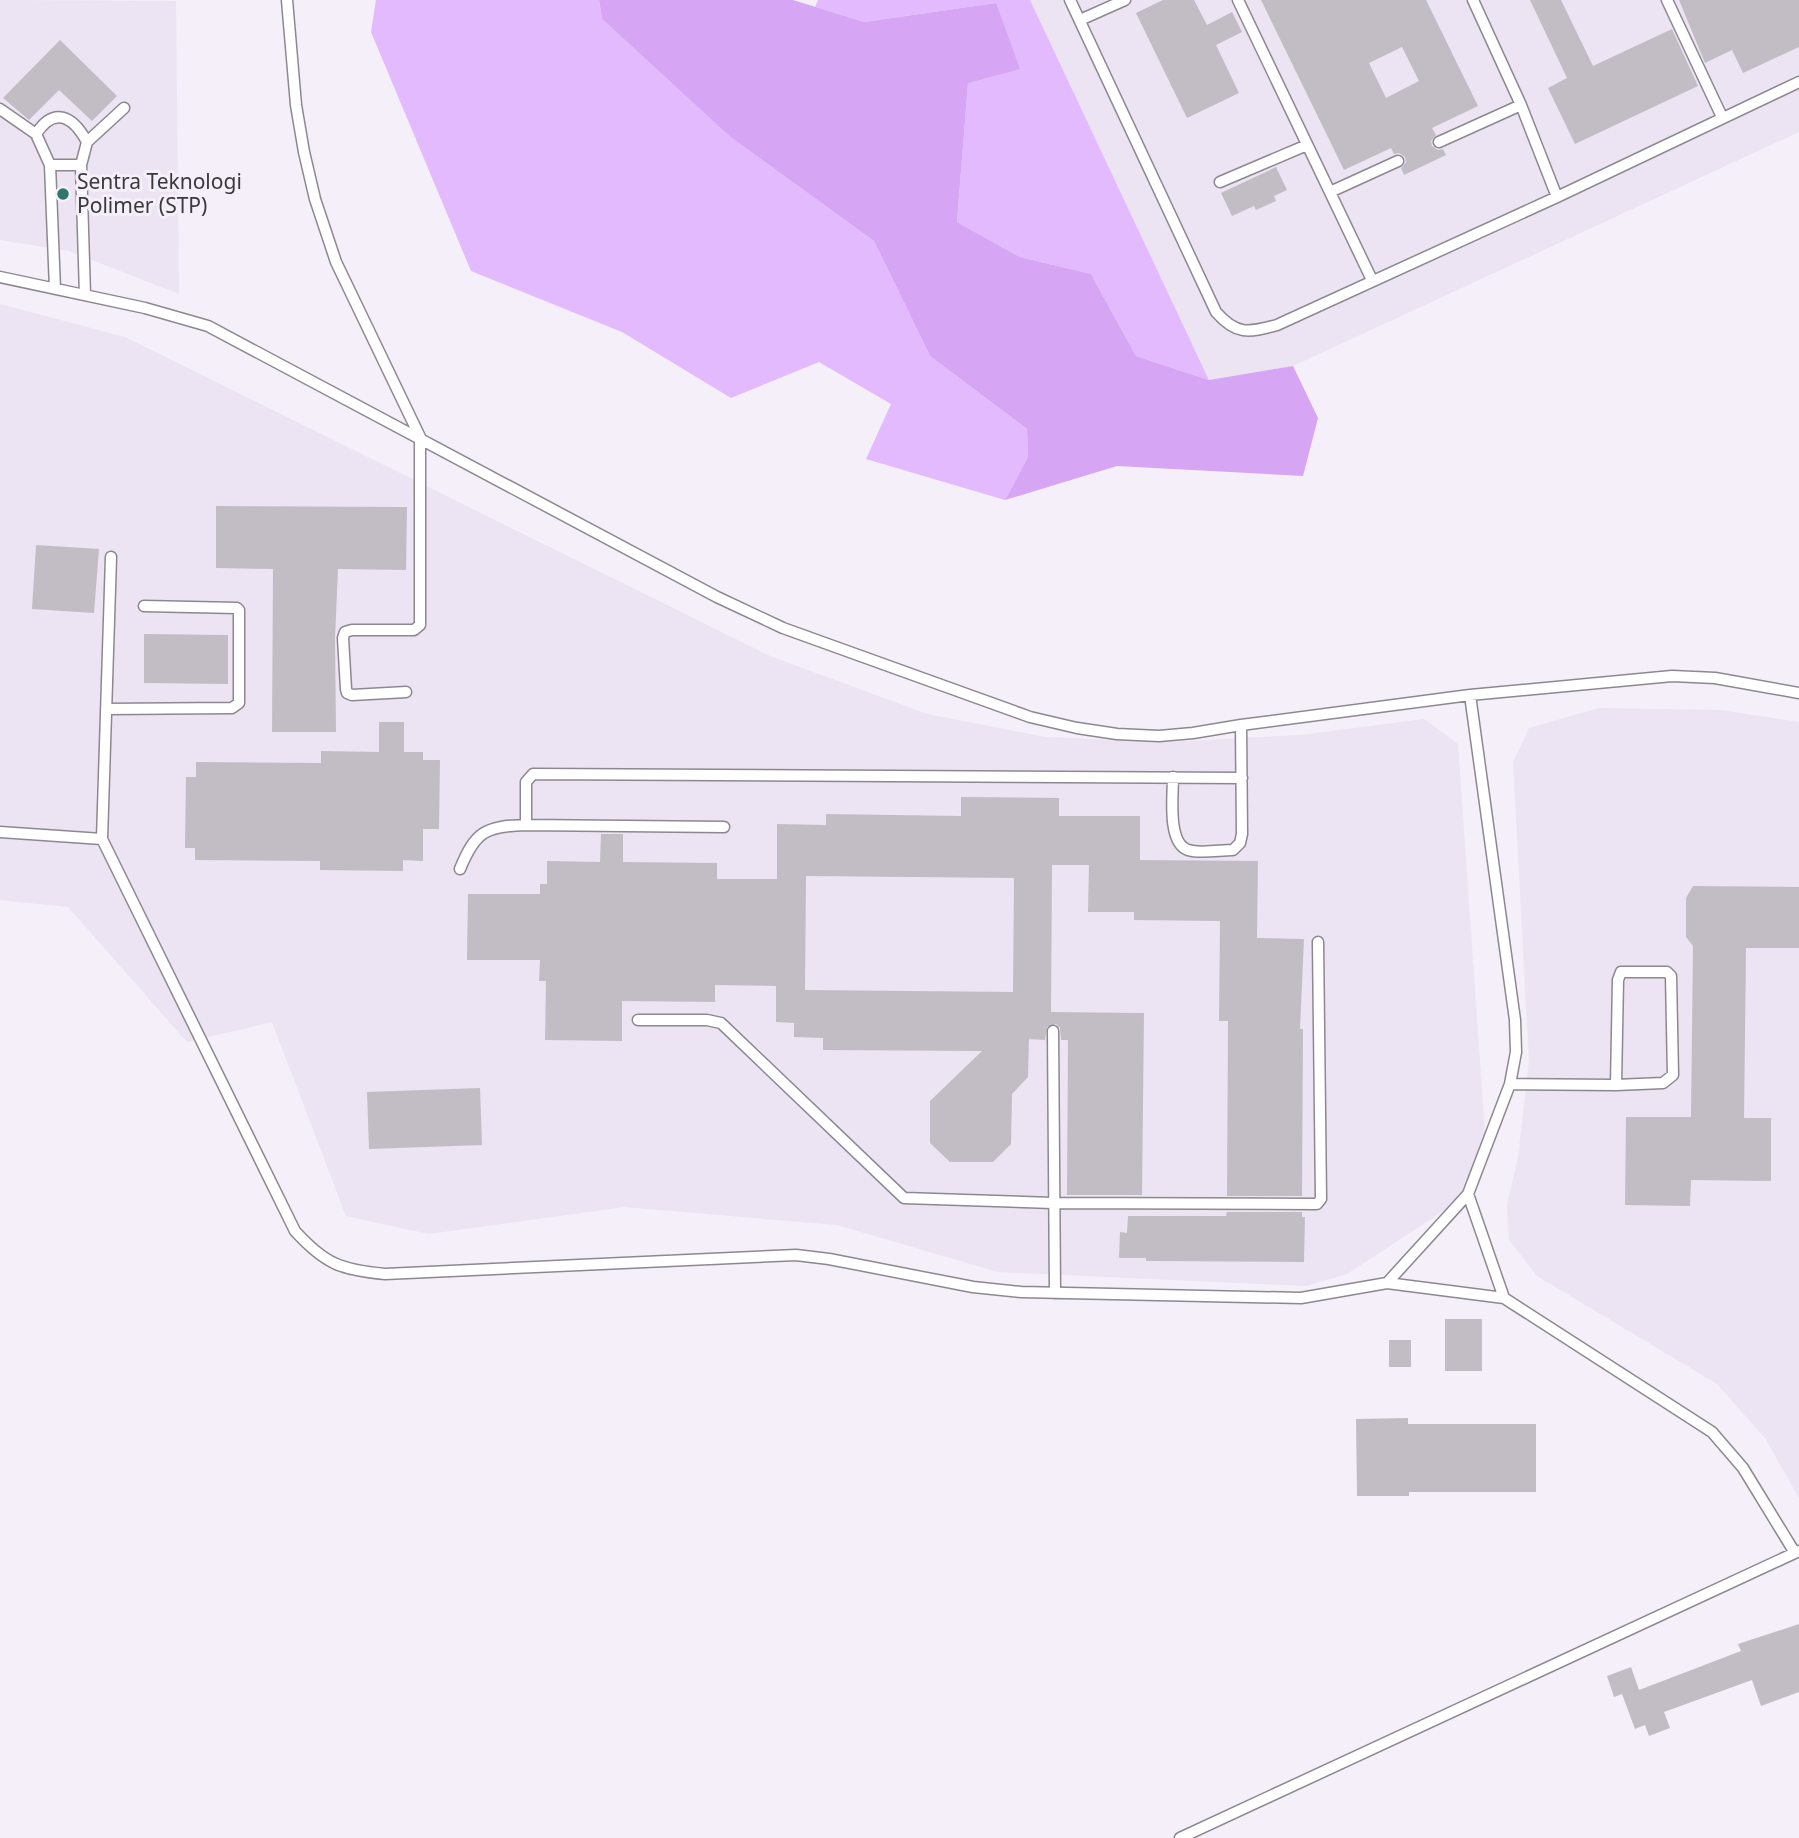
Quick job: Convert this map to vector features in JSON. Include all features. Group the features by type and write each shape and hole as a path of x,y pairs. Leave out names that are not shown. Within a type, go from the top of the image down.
{"lane":[{"path":"286,0 296,105 315,199 336,261 419,437 420,625 414,630 345,632 343,638 347,693 406,692"},
{"path":"1070,0 1216,312 1229,327 1254,331 1277,325 1557,197 1799,82"},
{"path":"1080,20 1125,0"},
{"path":"1238,0 1372,280"},
{"path":"1473,0 1521,105 1557,197"},
{"path":"1667,0 1722,117"},
{"path":"1439,142 1521,105"},
{"path":"86,295 81,165 86,142 124,108"},
{"path":"0,109 36,134 50,165 55,289"},
{"path":"36,134 47,120 59,117 71,120 80,129 86,142"},
{"path":"1220,182 1307,145"},
{"path":"1330,192 1398,161"},
{"path":"50,165 81,165"},
{"path":"0,277 145,308 208,326 716,597 782,628 1030,717 1077,728 1159,736 1470,695 1672,676 1714,677 1799,693"},
{"path":"111,557 102,839 295,1231 314,1252 333,1264 358,1271 385,1274 796,1255 998,1291 1301,1298 1387,1283 1504,1298 1712,1432 1743,1468 1797,1552 1180,1838"},
{"path":"106,709 232,708 239,704 237,607 144,606"},
{"path":"1387,1283 1468,1194 1510,1084 1516,1052 1515,1020 1470,695"},
{"path":"1173,778 1174,831 1178,844 1189,850 1233,850 1240,844 1242,834 1241,725"},
{"path":"526,825 526,782 533,774 1242,778"},
{"path":"460,869 469,846 486,831 526,825 724,827"},
{"path":"0,832 102,839"},
{"path":"638,1020 707,1020 721,1024 904,1198 1053,1203 1317,1203 1321,1199 1318,942"},
{"path":"1510,1084 1616,1085 1663,1083 1674,1075 1671,976 1667,972 1621,972 1618,980 1616,1085"},
{"path":"1053,1031 1055,1293"},
{"path":"1468,1194 1504,1298"}],"shaded area":[{"path":"0,0 176,1 179,294 69,251 0,240"},
{"path":"376,0 599,0 602,19 729,136 874,241 930,356 1027,429 1028,457 1005,500 866,459 891,404 819,362 731,398 622,332 471,271 371,32"},
{"path":"599,0 793,0 864,22 996,3 1020,69 968,83 957,222 1020,257 1091,274 1136,356 1209,380 1293,366 1318,418 1303,476 1117,466 1005,500 1028,457 1027,429 930,356 874,241 729,136 602,19"},
{"path":"818,0 1030,0 1209,380 1136,356 1091,274 1020,257 957,222 968,83 996,3 864,22 815,7"},
{"path":"1030,0 1799,0 1799,132 1293,366 1209,380"},
{"path":"0,304 125,337 770,656 927,714 1045,737 1166,742 1301,735 1424,719 1458,744 1486,1148 1460,1200 1347,1274 1307,1286 998,1272 837,1225 624,1207 429,1234 346,1216 272,1022 187,1042 68,907 0,900"},
{"path":"1599,708 1720,710 1799,722 1799,1498 1765,1438 1717,1384 1537,1276 1509,1240 1507,1205 1518,1157 1529,1060 1513,762 1529,728"}],"building":[{"path":"1163,0 1194,0 1207,25 1232,12 1242,32 1216,45 1239,93 1187,118 1136,13"},
{"path":"1261,0 1426,0 1478,106 1432,128 1436,135 1431,141 1432,146 1438,150 1443,149 1446,155 1404,175 1401,168 1406,162 1405,157 1399,153 1394,154 1391,148 1344,170","holes":["1402,47 1419,81 1386,98 1369,63"]},
{"path":"1530,0 1561,0 1593,66 1672,29 1698,86 1575,144 1548,88 1567,78"},
{"path":"1679,0 1799,0 1799,47 1743,73 1732,50 1705,63"},
{"path":"60,40 117,96 92,121 59,90 29,120 3,98"},
{"path":"1276,167 1287,190 1274,196 1276,201 1256,210 1254,206 1232,216 1221,193"},
{"path":"216,506 407,507 406,570 338,569 335,638 336,732 272,732 273,569 216,568"},
{"path":"36,545 99,549 94,613 32,609"},
{"path":"144,634 228,635 228,684 144,683"},
{"path":"379,722 404,722 404,752 423,752 423,760 440,760 439,829 423,829 423,861 403,860 403,871 320,870 320,861 195,860 195,848 185,848 186,777 196,777 196,762 321,763 321,751 379,752"},
{"path":"961,797 1059,798 1059,816 1140,816 1140,860 1258,861 1257,938 1304,939 1300,1029 1303,1029 1302,1196 1227,1196 1228,1021 1219,1021 1220,921 1134,920 1134,912 1088,912 1089,865 1052,865 1051,1012 1144,1013 1142,1195 1067,1195 1068,1040 1061,1040 1060,1028 1056,1024 1047,1027 1045,1040 1029,1039 1028,1077 1012,1094 1011,1144 993,1162 950,1162 930,1143 930,1101 982,1051 823,1050 823,1038 794,1037 794,1023 776,1022 776,986 715,985 715,1002 622,1001 622,1041 545,1040 546,981 539,981 540,960 467,960 468,894 540,894 540,884 547,884 547,861 600,862 601,834 623,834 623,862 717,863 717,879 777,879 777,824 826,825 826,814 961,816","holes":["806,876 1014,878 1013,992 805,990"]},
{"path":"1693,886 1799,887 1799,948 1746,948 1744,1118 1771,1118 1771,1181 1691,1180 1690,1206 1625,1205 1626,1117 1691,1117 1693,946 1686,937 1686,898"},
{"path":"480,1088 482,1145 369,1149 367,1092"},
{"path":"1227,1212 1302,1212 1302,1217 1305,1217 1304,1262 1146,1261 1146,1258 1119,1258 1120,1232 1127,1233 1128,1216 1226,1216"},
{"path":"1445,1319 1482,1319 1482,1371 1445,1371"},
{"path":"1389,1340 1411,1340 1411,1367 1389,1367"},
{"path":"1408,1418 1408,1424 1536,1424 1536,1492 1409,1492 1409,1496 1357,1496 1356,1419"},
{"path":"1799,1624 1799,1692 1761,1706 1752,1680 1664,1712 1670,1728 1649,1736 1645,1725 1635,1729 1622,1694 1614,1697 1607,1676 1631,1667 1639,1690 1741,1651 1738,1644"}],"place":[{"name":"Sentra Teknologi Polimer (STP)","path":"63,194"}]}
